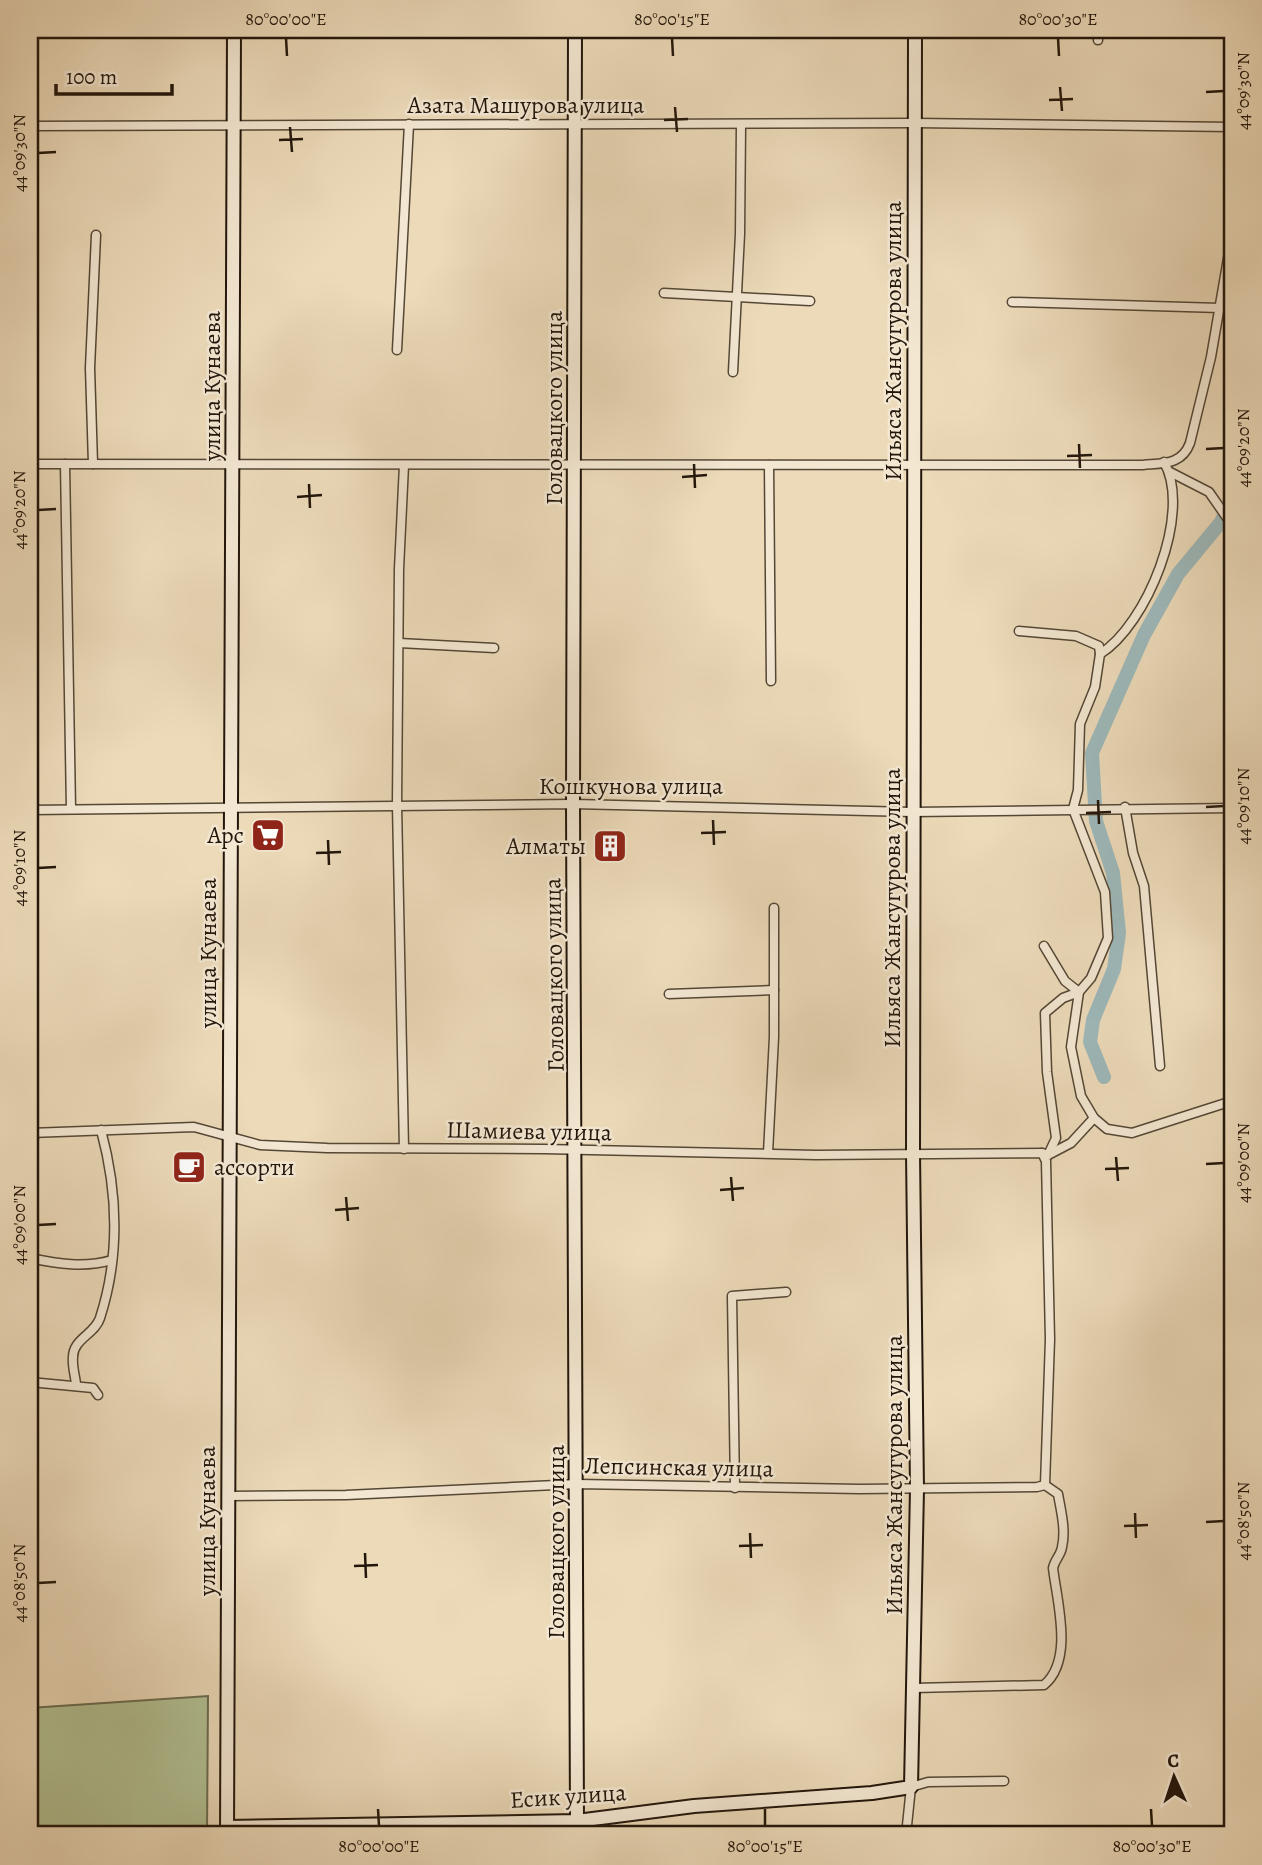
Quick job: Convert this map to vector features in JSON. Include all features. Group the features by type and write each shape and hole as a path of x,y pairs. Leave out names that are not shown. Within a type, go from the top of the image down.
{"street":[{"name":"улица Кунаева","path":"227,1831 234,30"},
{"name":"Головацкого улица","path":"575,30 573,804 577,1150 576,1835"},
{"name":"Ильяса Жансугурова улица","path":"911,1787 917,1489 912,812 915,30"},
{"path":"1098,30 1098,40"},
{"name":"Азата Машурова улица","path":"30,126 915,123 1232,127"},
{"path":"397,350 409,124"},
{"path":"733,372 741,125"},
{"path":"30,464 575,466 1164,463 1180,458 1187,450 1211,356 1232,235"},
{"path":"93,464 90,368 96,236"},
{"path":"664,293 810,301"},
{"path":"1012,302 1220,308"},
{"path":"1100,654 1114,645 1142,609 1170,538 1174,496 1170,472 1164,463"},
{"path":"65,464 71,809"},
{"path":"404,465 397,805 404,1149"},
{"path":"769,465 771,681"},
{"path":"1170,472 1209,492 1232,524"},
{"path":"1019,631 1076,636 1099,646 1095,687 1080,724 1077,790 1073,809 1105,892 1109,921 1101,958 1079,992 1071,1047 1081,1096 1094,1118 1107,1129 1132,1133 1232,1101"},
{"path":"399,643 494,648"},
{"name":"Кошкунова улица","path":"30,810 573,804 912,812 1125,807 1232,808"},
{"path":"1125,807 1133,853 1145,894 1160,1066"},
{"path":"768,1153 774,908"},
{"path":"1044,946 1065,981 1079,992"},
{"path":"669,994 774,990"},
{"path":"914,1688 1044,1685 1050,1680 1061,1652 1054,1568 1055,1559 1062,1551 1064,1534 1058,1494 1045,1485 1050,1283 1045,1154 1056,1138 1046,1072 1045,1013 1062,998 1079,992"},
{"path":"1045,1154 1071,1143 1094,1118"},
{"name":"Шамиева улица","path":"32,1133 194,1127 276,1147 1045,1154"},
{"path":"76,1384 72,1355 77,1345 99,1323 116,1249 116,1211 109,1160 101,1130"},
{"path":"30,1204 32,1133"},
{"path":"30,1258 73,1265 96,1265 112,1260"},
{"path":"735,1488 732,1296 786,1292"},
{"path":"30,1382 76,1384 93,1388 98,1395"},
{"name":"Лепсинская улица","path":"227,1496 346,1495 577,1484 917,1489 1045,1485"},
{"path":"906,1835 911,1787 929,1782 1004,1781"},
{"name":"Есик улица","path":"227,1831 577,1821 681,1807 872,1793 911,1787"}],"green space":[{"path":"208,1696 207,1835 30,1835 30,1708"}],"waterway":[{"path":"1104,1077 1090,1042 1093,1020 1114,969 1119,933 1113,873 1096,821 1092,753 1144,635 1178,574 1221,522 1232,498"}],"place":[{"name":"Арс","path":"268,835"},
{"name":"Алматы","path":"610,846"},
{"name":"ассорти","path":"189,1167"}]}
